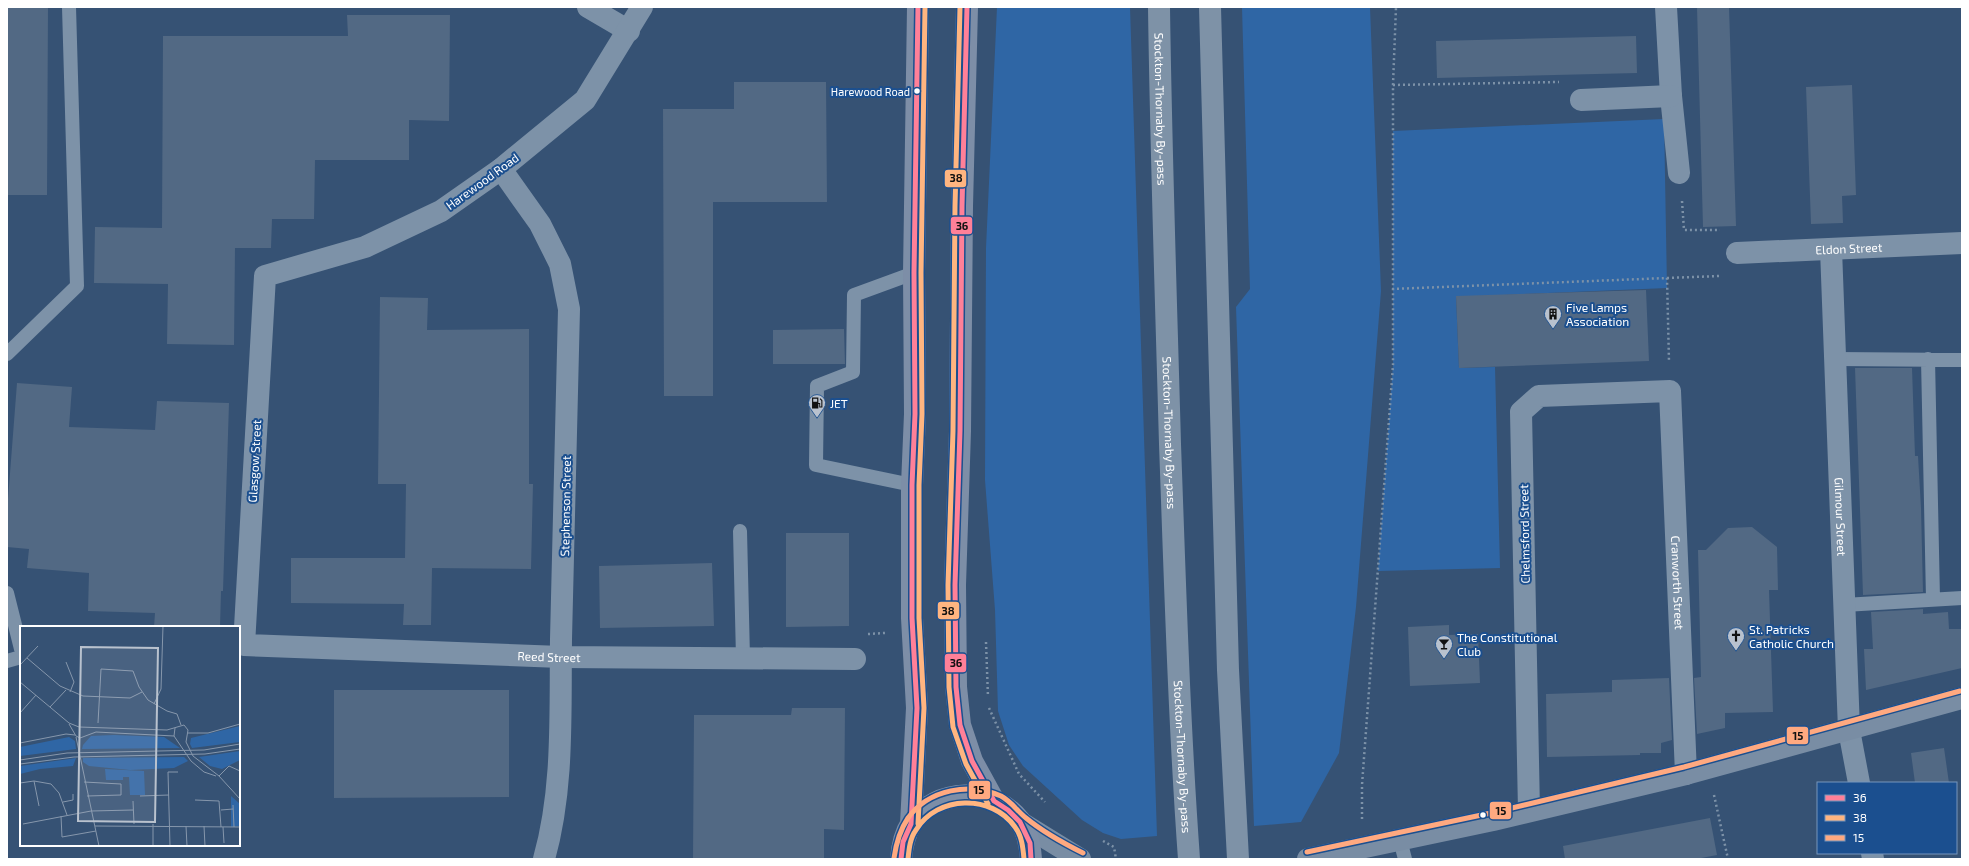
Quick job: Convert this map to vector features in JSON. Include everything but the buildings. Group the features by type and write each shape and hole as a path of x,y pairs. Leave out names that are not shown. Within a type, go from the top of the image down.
{"highway":[{"name":"Stockton-Thornaby By-pass","path":"1159,7 1162,183 1176,613 1182,765 1189,859"},
{"path":"1210,7 1228,670 1238,859"}],"main road":[{"path":"912,824 917,708 912,618 912,485 915,414 914,273 918,7"},
{"path":"967,7 962,206 960,431 955,577 956,687 960,725 972,761 994,800"},
{"path":"901,859 903,842 912,824 924,810 939,800 958,795 976,795 994,800 1008,810 1020,822 1030,843 1031,859"}],"street":[{"path":"588,7 629,31"},
{"name":"Harewood Road","path":"265,276 365,247 441,211 501,169 585,100 629,31 642,7"},
{"path":"1666,7 1671,96 1679,173"},
{"path":"1581,100 1671,96"},
{"name":"Stephenson Street","path":"501,169 540,224 560,264 569,309 561,657 561,750 550,836 544,859"},
{"name":"Eldon Street","path":"1737,253 1962,243"},
{"name":"Gilmour Street","path":"1831,249 1849,730 1859,782"},
{"name":"Glasgow Street","path":"244,645 265,276"},
{"name":"Cranworth Street","path":"1670,391 1686,774"},
{"name":"Chelmsford Street","path":"1529,811 1522,412 1540,396 1670,391"},
{"name":"Reed Street","path":"244,645 561,657 855,659"},
{"path":"1308,859 1361,848 1402,849 1529,811 1686,774 1962,698"},
{"path":"1020,822 1080,859"}],"lane":[{"path":"7,354 77,286 69,7"},
{"path":"912,485 816,465 817,386 853,372 854,295 914,273"},
{"path":"1835,359 1962,360"},
{"path":"1928,359 1933,599"},
{"path":"740,531 743,658"},
{"path":"7,593 20,645"},
{"path":"1844,605 1962,598"},
{"path":"7,661 20,657"}],"path":[{"path":"1361,848 1362,785 1393,365 1393,85 1396,7"},
{"path":"1393,85 1580,81 1581,100"},
{"path":"1392,289 1738,275 1736,230 1684,230 1679,173"},
{"path":"1667,278 1670,391"},
{"path":"855,659 854,634 885,633 885,619 912,618"},
{"path":"986,638 988,699"},
{"path":"988,707 1019,774 1051,808"},
{"path":"1708,767 1728,859"},
{"path":"1101,840 1114,847 1116,859"}],"shaded area":[{"path":"997,7 1130,7 1157,836 1121,839 1103,833 1082,820 1023,766 1009,745 998,711 995,610 985,480 986,248"},
{"path":"1242,7 1370,7 1381,291 1356,607 1339,753 1301,822 1254,826 1236,307 1250,289"},
{"path":"1664,119 1667,288 1456,297 1459,368 1495,367 1500,568 1378,571 1393,365 1393,131"}],"transit line":[{"name":"36","path":"901,859 903,842 911,824 917,708 912,618 912,485 915,414 914,273 918,7"},
{"name":"38","path":"918,824 924,708 919,618 919,485 922,414 921,273 925,7"},
{"name":"38","path":"960,7 955,206 953,431 948,585 949,687 953,727 966,764 988,804"},
{"name":"36","path":"967,7 962,206 960,431 955,585 956,687 960,725 972,761 994,801 1008,810 1020,822 1030,843 1031,859"},
{"name":"15","path":"1307,852 1491,813 1684,767 1960,691"},
{"name":"15","path":"894,858 897,842 903,827 908,818 917,808 927,800 938,795 963,789 976,789 1001,796 1039,828 1083,853"},
{"name":"38","path":"908,859 912,836 925,818 937,810 950,805 965,803 979,804 993,809 1005,816 1015,827 1021,838 1024,859"}],"place":[{"name":"Harewood Road","path":"917,91"},
{"name":"Five Lamps Association","path":"1553,329"},
{"name":"JET","path":"817,418"},
{"name":"St. Patricks Catholic Church","path":"1736,651"},
{"name":"The Constitutional Club","path":"1444,659"}]}
